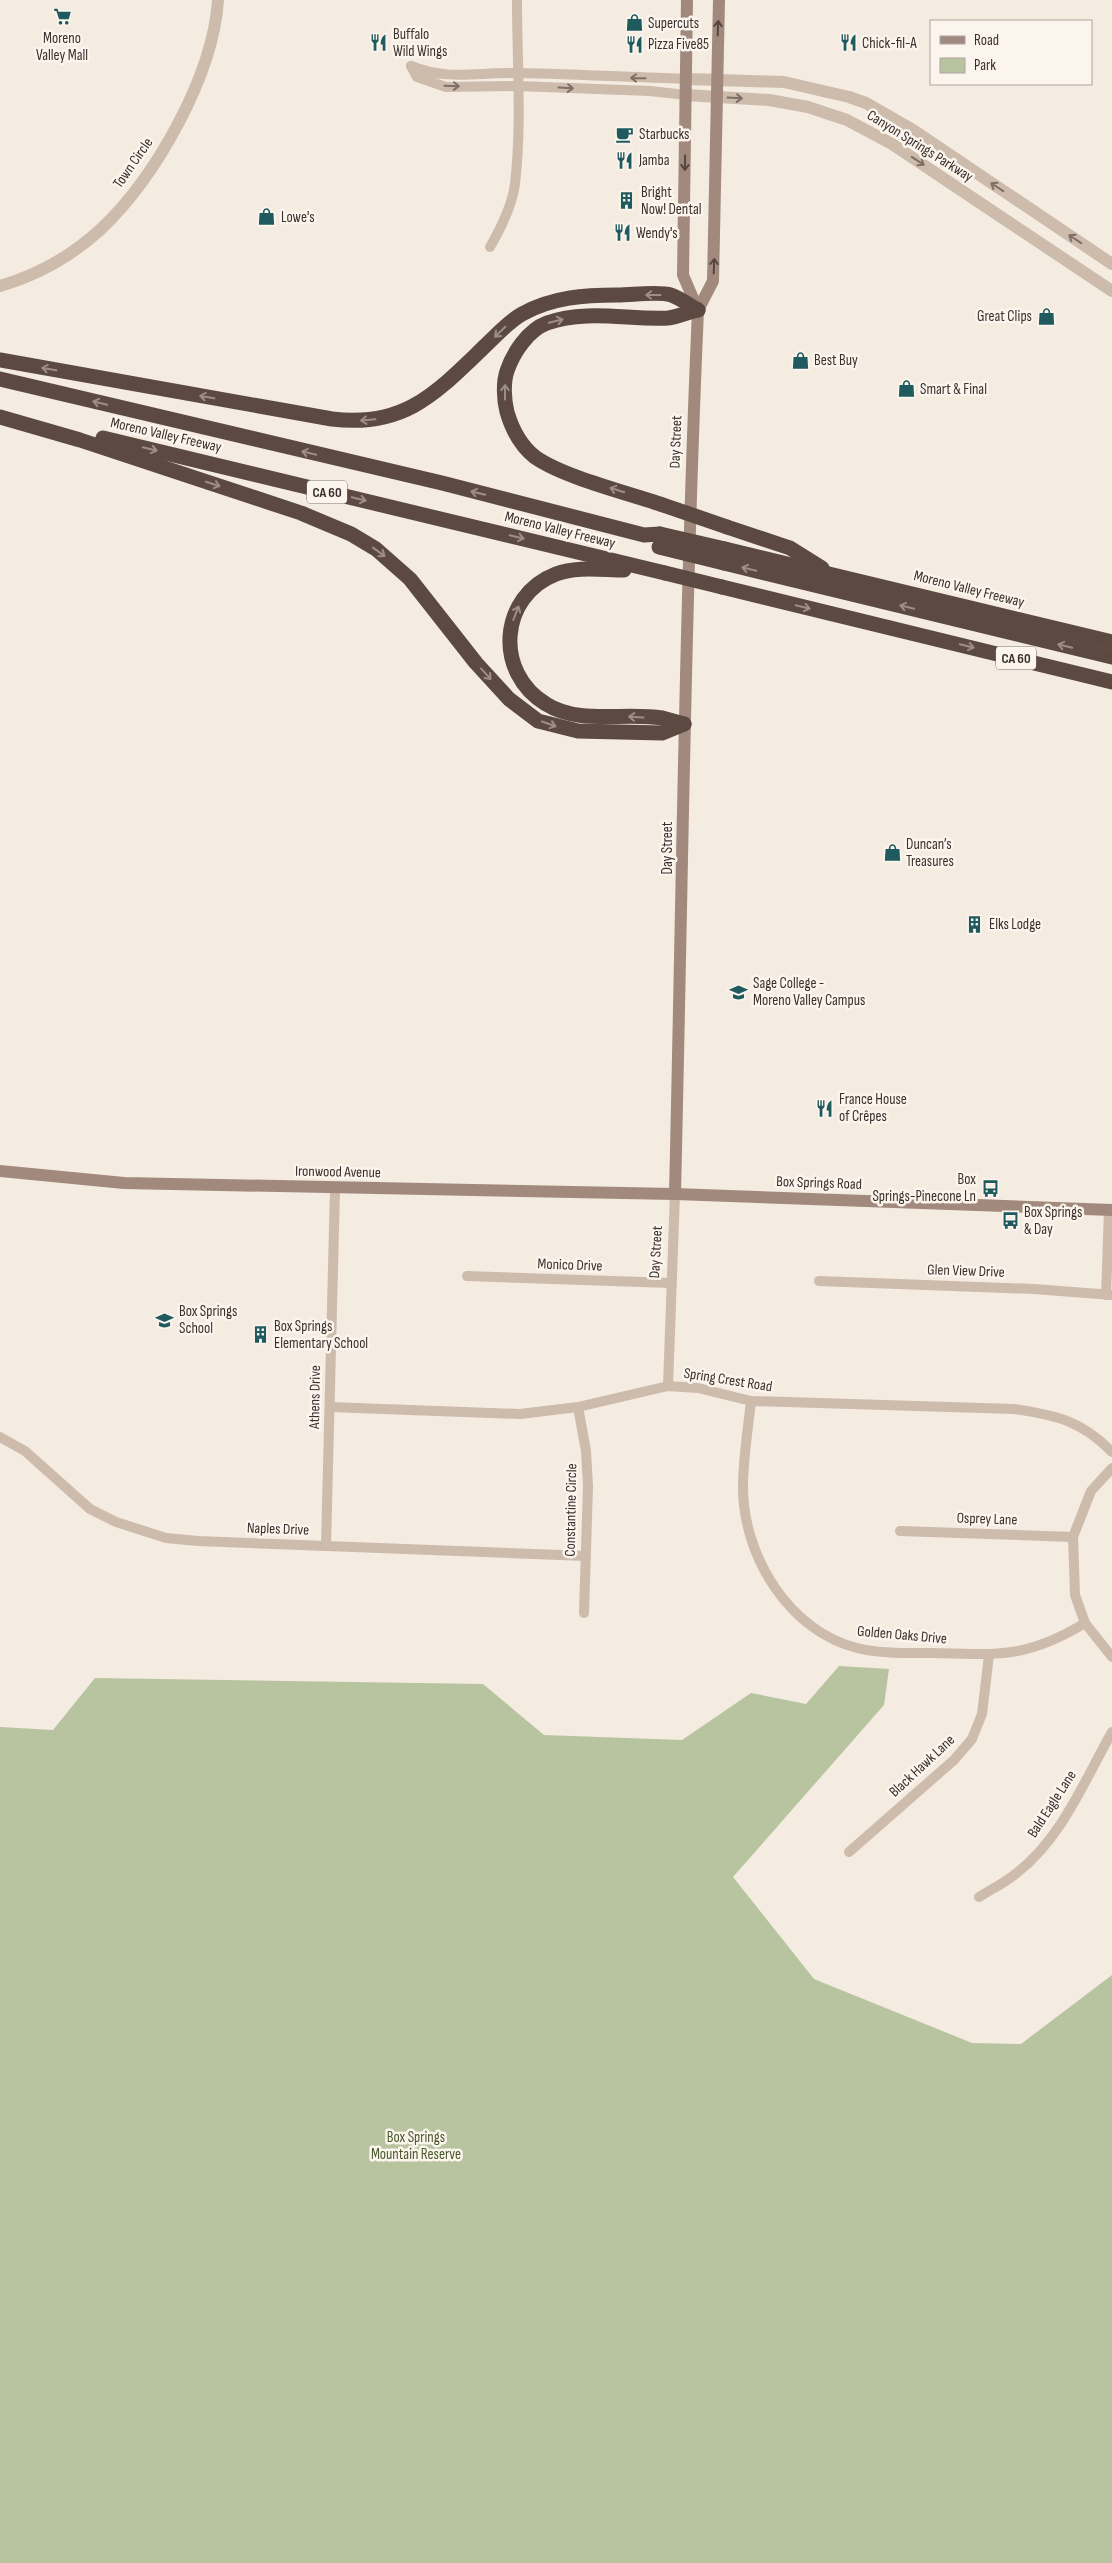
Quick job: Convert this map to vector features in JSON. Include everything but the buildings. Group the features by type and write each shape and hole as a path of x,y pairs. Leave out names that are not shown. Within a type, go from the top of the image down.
{"highway":[{"path":"0,360 332,419 371,421 400,412 426,399 441,388 510,322 540,306 575,297 593,295 670,295 698,310"},
{"path":"698,310 670,318 582,316 546,324 517,350 506,374 505,405 510,422 519,440 534,456 583,478 790,548 832,574"},
{"name":"Moreno Valley Freeway","path":"0,379 442,483 724,556 832,574 1112,642"},
{"path":"0,415 301,513 351,534 381,554 410,579 476,663 508,699 538,721 578,731 662,733 684,724"},
{"name":"Moreno Valley Freeway","path":"0,415 1112,682"},
{"path":"724,556 1112,657"},
{"path":"660,572 583,569 563,571 548,578 527,593 520,603 512,624 510,650 522,684 532,695 561,711 661,718 684,724"}],"main road":[{"name":"Day Street","path":"675,1194 682,927 684,724 698,310 683,275 687,0"},
{"name":"Day Street","path":"698,310 713,281 719,0"},
{"name":"Ironwood Avenue","path":"0,1171 124,1183 335,1189 675,1194"},
{"name":"Box Springs Road","path":"675,1194 1110,1210"}],"street":[{"name":"Town Circle","path":"0,286 36,272 68,254 101,229 132,194 167,143 191,98 211,40 218,0"},
{"path":"490,248 502,225 515,185 517,0"},
{"path":"686,95 650,91 517,86 446,87 417,77 411,66 437,75 450,76 482,73 517,73 687,79"},
{"name":"Canyon Springs Parkway","path":"687,79 784,82 840,95 866,104 913,130 1112,264"},
{"name":"Canyon Springs Parkway","path":"686,95 769,100 808,107 847,120 873,132 1112,290"},
{"name":"Athens Drive","path":"326,1546 335,1189"},
{"name":"Day Street","path":"668,1386 675,1194"},
{"path":"1109,1295 1110,1210"},
{"name":"Monico Drive","path":"467,1276 671,1283"},
{"name":"Glen View Drive","path":"819,1281 1034,1289 1109,1295"},
{"name":"Spring Crest Road","path":"330,1406 520,1414 578,1407 668,1386 698,1388 751,1401 1014,1409 1050,1414 1077,1424 1096,1435 1112,1452"},
{"name":"Golden Oaks Drive","path":"751,1401 742,1488 745,1514 752,1544 786,1603 806,1624 822,1634 859,1649 989,1655 1017,1653 1042,1646 1086,1624"},
{"name":"Constantine Circle","path":"578,1407 586,1451 588,1486 584,1613"},
{"name":"Naples Drive","path":"0,1437 25,1451 90,1509 141,1532 166,1538 198,1541 586,1556"},
{"path":"1112,1468 1091,1491 1073,1537 1075,1595 1086,1624 1112,1657"},
{"name":"Osprey Lane","path":"900,1530 1073,1537"},
{"name":"Black Hawk Lane","path":"849,1852 954,1760 972,1739 982,1714 989,1655"},
{"name":"Bald Eagle Lane","path":"979,1897 1017,1873 1034,1858 1054,1834 1072,1808 1112,1732"}],"green space":[{"name":"Box Springs Mountain Reserve","path":"839,1666 889,1669 884,1705 733,1877 814,1979 972,2043 1021,2044 1112,1975 1112,2563 0,2563 0,1727 53,1730 95,1678 483,1684 544,1735 682,1740 751,1693 806,1704"}],"place":[{"name":"Moreno Valley Mall","path":"62,17"},
{"name":"Supercuts","path":"634,23"},
{"name":"Buffalo Wild Wings","path":"379,43"},
{"name":"Chick-fil-A","path":"848,43"},
{"name":"Pizza Five85","path":"634,44"},
{"name":"Starbucks","path":"625,134"},
{"name":"Jamba","path":"625,160"},
{"name":"Bright Now! Dental","path":"627,201"},
{"name":"Lowe's","path":"267,217"},
{"name":"Wendy's","path":"622,233"},
{"name":"Great Clips","path":"1046,316"},
{"name":"Best Buy","path":"800,360"},
{"name":"Smart & Final","path":"906,389"},
{"name":"Duncan’s Treasures","path":"892,853"},
{"name":"Elks Lodge","path":"975,924"},
{"name":"Sage College - Moreno Valley Campus","path":"739,992"},
{"name":"France House of Crêpes","path":"825,1108"},
{"name":"Box Springs-Pinecone Ln","path":"990,1188"},
{"name":"Box Springs & Day","path":"1010,1221"},
{"name":"Box Springs School","path":"165,1320"},
{"name":"Box Springs Elementary School","path":"260,1335"}]}
